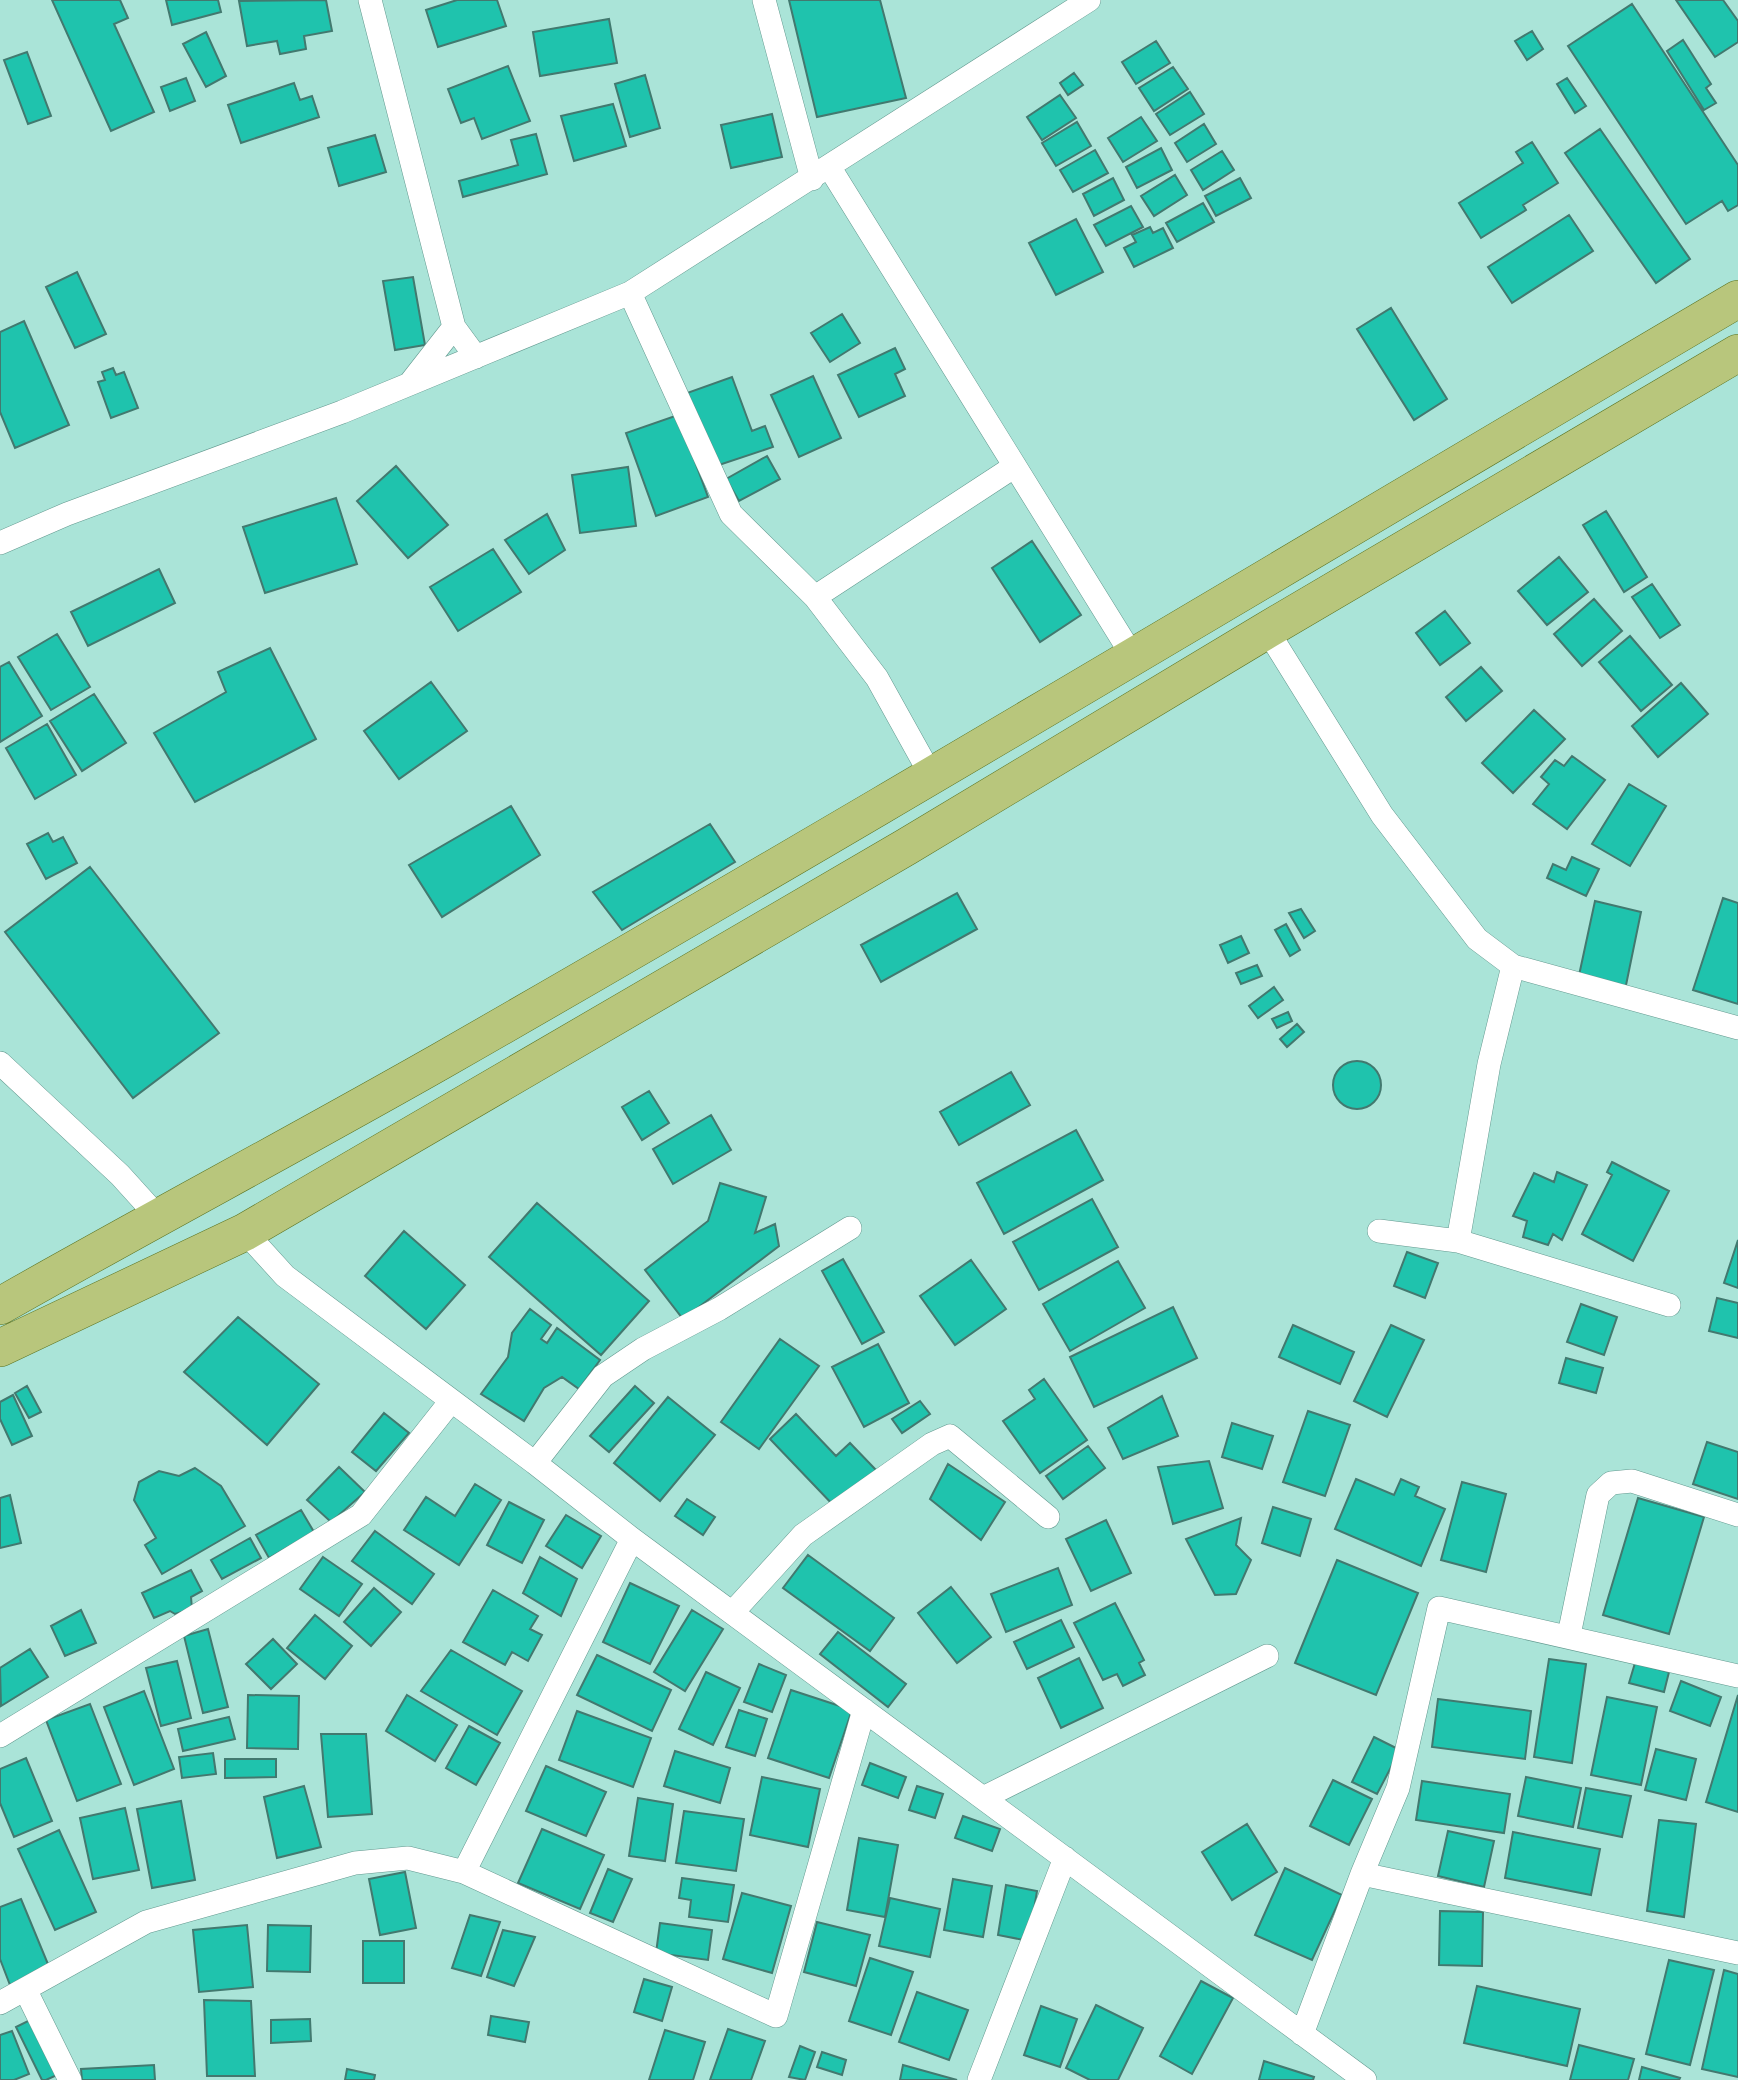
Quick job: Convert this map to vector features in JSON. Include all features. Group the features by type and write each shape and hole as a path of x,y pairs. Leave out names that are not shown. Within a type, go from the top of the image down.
{"main road":[{"path":"0,1306 436,1064 932,777 1132,655 1738,299"},
{"path":"1682,332 1706,371"},
{"path":"0,1348 245,1232 906,847 1267,629 1738,353"},
{"path":"1306,554 1328,594"},
{"path":"436,1064 464,1105"}],"street":[{"path":"370,0 454,327 476,357"},
{"path":"764,0 821,174 1015,466 1132,655"},
{"path":"0,543 67,514 409,385 630,293 821,174 958,81 1089,0"},
{"path":"630,293 732,514 814,597 877,678 932,777"},
{"path":"409,385 454,327"},
{"path":"814,597 1015,466"},
{"path":"1267,629 1382,816 1477,939 1513,966 1738,1028"},
{"path":"1458,1241 1489,1064 1513,966"},
{"path":"0,1063 120,1175 158,1217"},
{"path":"535,1462 603,1376 643,1349 719,1310 850,1228"},
{"path":"1380,1231 1458,1241 1669,1305"},
{"path":"245,1232 285,1276 535,1462 632,1539 1365,2080"},
{"path":"0,1735 361,1515 452,1401"},
{"path":"732,1614 803,1535 932,1444 950,1436 1048,1517"},
{"path":"1569,1635 1598,1495 1611,1483 1632,1482 1738,1515"},
{"path":"464,1872 632,1539"},
{"path":"1302,2034 1362,1874 1398,1788 1440,1608 1738,1675"},
{"path":"983,1798 1266,1656"},
{"path":"0,2003 146,1922 355,1863 408,1858 464,1872 776,2016 864,1710"},
{"path":"979,2080 1065,1858"},
{"path":"1362,1874 1738,1952"},
{"path":"25,1989 70,2080"}],"building":[{"path":"52,0 120,0 128,18 114,24 154,112 111,131"},
{"path":"166,0 218,0 221,12 172,25"},
{"path":"326,0 332,31 304,36 306,49 280,54 277,41 247,46 239,1"},
{"path":"457,0 497,0 506,26 438,47 426,10"},
{"path":"789,0 880,0 906,98 817,117"},
{"path":"1676,0 1723,0 1738,21 1738,42 1715,57"},
{"path":"1632,4 1738,165 1738,205 1728,211 1722,201 1686,224 1568,46"},
{"path":"609,19 617,63 540,76 533,32"},
{"path":"1532,31 1543,49 1527,60 1515,41"},
{"path":"206,32 226,76 206,87 183,44"},
{"path":"1683,40 1711,84 1706,88 1716,103 1704,110 1667,51"},
{"path":"1156,41 1170,63 1136,84 1122,62"},
{"path":"27,52 51,116 28,124 4,60"},
{"path":"508,66 530,121 482,139 474,118 461,123 448,89"},
{"path":"1173,67 1188,89 1154,111 1139,88"},
{"path":"1074,73 1083,85 1068,95 1060,83"},
{"path":"645,75 660,128 630,137 615,84"},
{"path":"186,78 195,101 170,111 161,87"},
{"path":"1567,78 1586,106 1575,113 1557,84"},
{"path":"294,83 300,100 312,96 319,117 241,143 228,105"},
{"path":"1190,92 1204,114 1170,135 1156,114"},
{"path":"1060,95 1076,118 1042,140 1027,117"},
{"path":"613,104 626,146 574,161 561,116"},
{"path":"772,114 782,157 731,168 721,125"},
{"path":"1141,117 1157,141 1123,162 1108,138"},
{"path":"1077,122 1091,146 1056,166 1042,143"},
{"path":"1204,124 1216,144 1187,162 1175,143"},
{"path":"1600,129 1690,259 1656,283 1565,153"},
{"path":"536,134 547,174 463,197 459,181 518,165 511,140"},
{"path":"375,135 386,172 339,186 328,148"},
{"path":"1532,142 1558,183 1523,205 1526,210 1481,238 1459,203 1523,163 1516,152"},
{"path":"1161,148 1172,170 1137,188 1126,167"},
{"path":"1095,150 1108,173 1073,192 1060,170"},
{"path":"1222,151 1234,170 1203,190 1191,170"},
{"path":"1175,175 1187,195 1154,216 1141,196"},
{"path":"1113,178 1124,200 1094,216 1083,194"},
{"path":"1240,178 1251,198 1216,216 1205,196"},
{"path":"1203,203 1214,222 1177,242 1166,223"},
{"path":"1131,206 1143,227 1106,246 1094,225"},
{"path":"1569,215 1593,251 1512,303 1488,267"},
{"path":"1076,219 1103,272 1056,295 1029,243"},
{"path":"1150,227 1153,233 1163,228 1173,248 1134,267 1124,248 1136,242 1132,235"},
{"path":"77,272 106,334 75,348 46,287"},
{"path":"413,277 425,345 395,350 383,281"},
{"path":"1391,308 1447,399 1414,420 1357,329"},
{"path":"842,314 860,343 830,362 811,333"},
{"path":"24,321 69,425 15,448 0,412 0,332"},
{"path":"895,348 905,369 895,374 905,396 859,417 838,375"},
{"path":"113,368 116,375 124,372 138,408 111,418 98,382 105,380 102,372"},
{"path":"813,376 841,438 799,457 771,395"},
{"path":"732,377 752,431 765,426 773,447 713,467 687,393"},
{"path":"678,415 708,497 656,516 626,433"},
{"path":"767,456 780,479 739,501 726,479"},
{"path":"396,466 448,525 408,558 357,501"},
{"path":"628,467 636,526 580,533 572,475"},
{"path":"336,498 357,564 265,593 243,527"},
{"path":"1606,511 1647,577 1624,592 1583,525"},
{"path":"547,514 565,550 529,574 505,540"},
{"path":"1032,541 1081,615 1040,642 992,568"},
{"path":"493,549 521,592 458,631 430,587"},
{"path":"1559,557 1588,592 1547,625 1518,591"},
{"path":"159,569 175,603 88,646 71,612"},
{"path":"1652,584 1680,625 1660,638 1632,597"},
{"path":"1594,599 1622,631 1582,666 1554,634"},
{"path":"1445,611 1470,643 1440,665 1416,633"},
{"path":"57,634 90,687 51,710 18,657"},
{"path":"1630,636 1672,685 1641,711 1599,662"},
{"path":"270,648 316,739 195,802 154,733 226,692 218,672"},
{"path":"9,662 42,716 0,742 0,667"},
{"path":"1481,667 1502,691 1466,721 1446,697"},
{"path":"431,682 467,731 399,779 364,731"},
{"path":"1681,683 1708,714 1658,757 1632,726"},
{"path":"94,694 126,743 82,771 50,721"},
{"path":"1534,710 1565,739 1513,793 1482,763"},
{"path":"47,724 76,775 35,799 6,748"},
{"path":"1572,756 1605,780 1567,829 1533,804 1549,784 1541,777 1555,760 1564,766"},
{"path":"1629,784 1666,806 1630,866 1592,844"},
{"path":"511,806 540,855 442,917 409,865"},
{"path":"710,824 735,862 622,930 593,892"},
{"path":"48,833 53,842 63,837 77,863 46,879 27,844"},
{"path":"1572,857 1599,869 1586,896 1547,878 1553,864 1566,870"},
{"path":"90,867 219,1033 133,1098 5,932"},
{"path":"957,893 977,929 881,982 861,945"},
{"path":"1723,898 1738,903 1738,1004 1693,990"},
{"path":"1595,901 1641,912 1625,990 1578,980"},
{"path":"1301,909 1315,931 1304,938 1289,913"},
{"path":"1286,924 1300,950 1290,956 1275,930"},
{"path":"1241,936 1249,953 1228,963 1220,945"},
{"path":"1257,965 1262,976 1241,984 1236,973"},
{"path":"1274,987 1283,1000 1258,1018 1249,1006"},
{"path":"1288,1012 1292,1021 1277,1028 1272,1019"},
{"path":"1297,1024 1304,1032 1287,1047 1280,1039"},
{"path":"1357,1061 1374,1068 1381,1085 1374,1102 1357,1109 1340,1102 1333,1085 1340,1068"},
{"path":"1011,1072 1030,1105 959,1145 940,1112"},
{"path":"649,1091 669,1123 642,1140 622,1107"},
{"path":"711,1115 731,1150 673,1184 653,1149"},
{"path":"1076,1130 1103,1180 1004,1234 977,1183"},
{"path":"1612,1162 1669,1191 1633,1261 1582,1234 1612,1175 1607,1172"},
{"path":"1557,1172 1587,1185 1562,1240 1553,1234 1548,1245 1523,1237 1527,1221 1513,1216 1534,1173 1554,1182"},
{"path":"720,1183 766,1197 755,1233 775,1224 779,1246 683,1319 645,1270 708,1221"},
{"path":"1092,1199 1118,1247 1039,1290 1013,1242"},
{"path":"537,1203 649,1301 601,1355 489,1257"},
{"path":"404,1231 465,1285 426,1329 365,1276"},
{"path":"1738,1240 1738,1288 1724,1283"},
{"path":"1407,1252 1438,1263 1425,1298 1394,1286"},
{"path":"843,1259 884,1332 862,1344 822,1271"},
{"path":"971,1260 1006,1309 955,1345 920,1296"},
{"path":"1118,1261 1145,1308 1070,1351 1043,1304"},
{"path":"1717,1298 1738,1303 1738,1338 1709,1331"},
{"path":"1581,1304 1617,1317 1604,1355 1567,1342"},
{"path":"1173,1307 1197,1358 1094,1407 1070,1357"},
{"path":"530,1309 551,1325 541,1339 547,1343 557,1328 600,1360 579,1389 562,1377 544,1388 524,1421 481,1394 508,1357 512,1333"},
{"path":"238,1317 319,1384 267,1445 184,1372"},
{"path":"1293,1325 1354,1352 1340,1384 1279,1357"},
{"path":"1391,1325 1424,1340 1387,1417 1354,1401"},
{"path":"780,1339 819,1366 759,1449 721,1422"},
{"path":"878,1344 909,1403 864,1427 832,1367"},
{"path":"1566,1358 1603,1368 1596,1393 1559,1383"},
{"path":"1044,1379 1087,1440 1040,1473 1003,1421 1035,1399 1029,1390"},
{"path":"27,1386 41,1412 29,1418 15,1393"},
{"path":"635,1386 654,1403 609,1452 590,1436"},
{"path":"13,1395 32,1436 12,1445 0,1419 0,1402"},
{"path":"1162,1396 1178,1436 1123,1459 1108,1428"},
{"path":"668,1397 715,1435 660,1501 614,1463"},
{"path":"920,1401 930,1414 902,1433 892,1419"},
{"path":"1308,1411 1350,1425 1325,1496 1283,1482"},
{"path":"384,1413 409,1433 376,1471 352,1452"},
{"path":"796,1414 836,1456 850,1443 876,1470 836,1508 770,1439"},
{"path":"1232,1423 1273,1436 1262,1469 1222,1457"},
{"path":"1707,1442 1738,1452 1738,1499 1693,1484"},
{"path":"1088,1446 1105,1468 1063,1499 1046,1476"},
{"path":"1209,1461 1223,1508 1173,1524 1158,1467"},
{"path":"948,1464 1005,1502 981,1540 930,1499"},
{"path":"339,1467 365,1492 331,1522 307,1500"},
{"path":"195,1468 221,1486 245,1526 162,1574 145,1545 156,1538 134,1500 139,1482 159,1471 179,1476"},
{"path":"1356,1479 1394,1495 1401,1479 1419,1487 1415,1496 1445,1509 1421,1566 1335,1529"},
{"path":"1462,1482 1506,1494 1486,1572 1441,1560"},
{"path":"475,1484 501,1500 459,1565 404,1530 426,1497 455,1516"},
{"path":"10,1495 21,1543 0,1548 0,1498"},
{"path":"1638,1498 1704,1517 1669,1634 1603,1615"},
{"path":"687,1499 715,1517 703,1535 675,1516"},
{"path":"509,1502 544,1520 522,1563 487,1545"},
{"path":"1273,1507 1311,1519 1300,1556 1262,1543"},
{"path":"301,1510 314,1532 269,1558 256,1535"},
{"path":"566,1515 601,1536 582,1568 546,1546"},
{"path":"1241,1518 1236,1545 1251,1560 1236,1594 1215,1595 1186,1539"},
{"path":"1106,1520 1131,1573 1091,1591 1066,1539"},
{"path":"375,1531 434,1574 412,1604 352,1561"},
{"path":"250,1538 261,1558 222,1579 211,1560"},
{"path":"808,1555 894,1618 870,1651 783,1588"},
{"path":"323,1557 362,1584 339,1616 300,1589"},
{"path":"540,1557 577,1579 561,1616 523,1593"},
{"path":"1337,1560 1418,1593 1376,1695 1295,1663"},
{"path":"1058,1568 1072,1605 1006,1632 991,1594"},
{"path":"191,1570 202,1591 191,1597 192,1609 175,1614 170,1611 154,1618 142,1593"},
{"path":"630,1583 679,1606 650,1664 603,1642"},
{"path":"951,1587 991,1637 957,1663 918,1613"},
{"path":"374,1588 401,1612 371,1646 344,1622"},
{"path":"493,1590 538,1616 530,1629 542,1635 528,1661 512,1652 505,1665 463,1642"},
{"path":"1115,1603 1144,1660 1139,1663 1145,1675 1123,1686 1117,1674 1103,1680 1074,1623"},
{"path":"81,1610 96,1643 65,1656 51,1626"},
{"path":"692,1610 723,1629 685,1691 654,1672"},
{"path":"315,1615 352,1646 325,1679 287,1648"},
{"path":"1061,1620 1074,1647 1027,1669 1014,1642"},
{"path":"208,1629 228,1707 203,1713 184,1636"},
{"path":"838,1632 906,1684 888,1707 820,1654"},
{"path":"273,1639 297,1664 271,1689 246,1664"},
{"path":"30,1649 48,1677 1,1706 0,1668"},
{"path":"451,1650 522,1691 497,1735 421,1691"},
{"path":"597,1655 671,1690 652,1731 577,1695"},
{"path":"1079,1658 1103,1708 1061,1728 1038,1678"},
{"path":"1549,1659 1586,1664 1572,1763 1534,1757"},
{"path":"177,1661 191,1718 161,1726 146,1668"},
{"path":"1635,1663 1669,1672 1664,1692 1629,1683"},
{"path":"759,1664 786,1675 772,1712 744,1702"},
{"path":"706,1672 740,1688 713,1745 679,1729"},
{"path":"1681,1681 1721,1697 1710,1726 1670,1711"},
{"path":"791,1690 852,1710 829,1778 768,1758"},
{"path":"144,1691 174,1769 134,1785 104,1707"},
{"path":"248,1695 299,1696 298,1749 247,1748"},
{"path":"407,1695 457,1725 435,1761 386,1731"},
{"path":"1738,1695 1738,1812 1706,1802"},
{"path":"1607,1697 1657,1707 1641,1785 1591,1775"},
{"path":"1438,1699 1531,1711 1525,1759 1432,1747"},
{"path":"90,1704 121,1784 77,1801 46,1720"},
{"path":"739,1710 767,1719 755,1756 726,1747"},
{"path":"577,1711 651,1738 633,1787 559,1760"},
{"path":"229,1717 235,1739 183,1751 178,1729"},
{"path":"469,1726 500,1743 476,1785 446,1768"},
{"path":"321,1734 366,1734 372,1814 328,1817"},
{"path":"1374,1737 1400,1750 1377,1794 1352,1782"},
{"path":"1656,1749 1696,1759 1686,1800 1645,1790"},
{"path":"675,1751 730,1768 720,1803 664,1786"},
{"path":"213,1753 216,1774 182,1778 179,1757"},
{"path":"26,1758 52,1821 14,1837 0,1803 0,1769"},
{"path":"225,1759 276,1759 276,1777 225,1778"},
{"path":"870,1763 906,1777 898,1798 862,1785"},
{"path":"546,1766 606,1792 586,1836 526,1811"},
{"path":"762,1777 820,1789 808,1847 750,1835"},
{"path":"1526,1777 1581,1788 1573,1827 1518,1816"},
{"path":"1333,1780 1372,1799 1349,1845 1310,1826"},
{"path":"1422,1781 1510,1794 1504,1833 1416,1820"},
{"path":"304,1786 321,1847 277,1858 264,1797"},
{"path":"917,1786 943,1794 935,1818 909,1810"},
{"path":"1586,1788 1631,1796 1622,1837 1578,1828"},
{"path":"638,1798 673,1804 665,1861 629,1856"},
{"path":"181,1801 195,1880 152,1888 137,1809"},
{"path":"125,1808 139,1870 93,1879 80,1818"},
{"path":"684,1811 744,1819 736,1871 676,1863"},
{"path":"963,1816 1000,1829 992,1851 955,1838"},
{"path":"1659,1820 1696,1824 1684,1917 1647,1911"},
{"path":"1247,1824 1277,1872 1232,1900 1202,1852"},
{"path":"542,1829 604,1855 580,1909 518,1883"},
{"path":"59,1830 96,1912 55,1930 18,1849"},
{"path":"1448,1831 1494,1841 1484,1887 1438,1876"},
{"path":"1513,1832 1600,1849 1591,1895 1505,1878"},
{"path":"859,1838 898,1845 885,1917 847,1910"},
{"path":"1285,1868 1342,1895 1312,1960 1255,1935"},
{"path":"608,1869 632,1879 613,1922 590,1913"},
{"path":"405,1872 416,1928 380,1935 369,1879"},
{"path":"682,1878 734,1885 728,1922 689,1917 691,1900 679,1898"},
{"path":"953,1879 992,1886 983,1937 944,1930"},
{"path":"1006,1885 1037,1891 1029,1941 998,1935"},
{"path":"742,1893 791,1906 772,1973 723,1959"},
{"path":"890,1898 940,1909 930,1957 879,1946"},
{"path":"21,1899 50,1969 10,1985 0,1959 0,1907"},
{"path":"1440,1911 1483,1912 1482,1966 1439,1965"},
{"path":"470,1915 500,1922 481,1976 452,1968"},
{"path":"817,1922 870,1935 856,1986 804,1972"},
{"path":"660,1923 712,1930 708,1960 656,1953"},
{"path":"247,1925 253,1987 199,1992 193,1930"},
{"path":"268,1925 311,1926 310,1972 267,1971"},
{"path":"503,1930 535,1937 514,1986 487,1977"},
{"path":"363,1941 404,1941 404,1983 363,1983"},
{"path":"870,1958 913,1972 891,2035 849,2021"},
{"path":"1669,1960 1714,1970 1690,2065 1646,2054"},
{"path":"1724,1970 1738,1974 1738,2077 1702,2069"},
{"path":"644,1979 672,1987 662,2021 634,2012"},
{"path":"1201,1981 1233,1998 1192,2074 1160,2056"},
{"path":"1477,1986 1580,2009 1567,2066 1464,2043"},
{"path":"917,1992 968,2010 949,2060 899,2042"},
{"path":"204,2000 251,2001 255,2076 207,2076"},
{"path":"1096,2005 1143,2028 1118,2080 1090,2080 1066,2068"},
{"path":"1041,2006 1077,2019 1060,2067 1024,2055"},
{"path":"491,2016 529,2022 525,2042 488,2035"},
{"path":"310,2019 311,2041 271,2043 271,2020"},
{"path":"30,2020 57,2075 46,2080 42,2080 16,2027"},
{"path":"728,2029 765,2041 751,2080 710,2080"},
{"path":"665,2030 705,2042 693,2080 649,2080"},
{"path":"12,2031 29,2074 14,2080 0,2080 0,2035"},
{"path":"1579,2045 1634,2059 1628,2080 1570,2080"},
{"path":"800,2046 815,2052 805,2080 789,2077"},
{"path":"822,2052 846,2060 842,2075 817,2067"},
{"path":"1264,2061 1314,2077 1313,2080 1259,2080"},
{"path":"154,2065 155,2080 82,2080 81,2069"},
{"path":"903,2065 957,2080 900,2080"},
{"path":"1642,2067 1680,2078 1639,2080"},
{"path":"347,2069 375,2075 374,2080 345,2080"}]}
